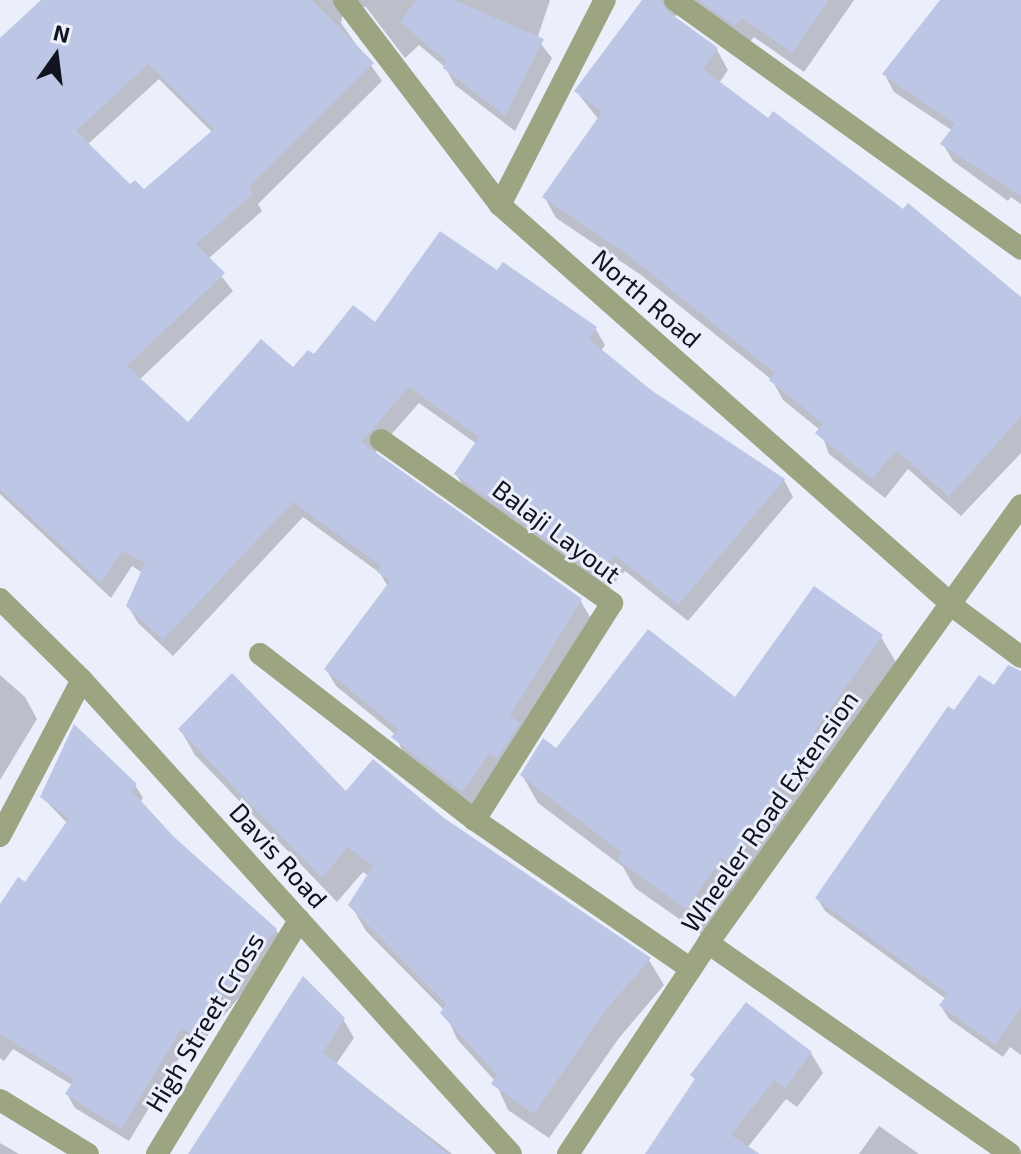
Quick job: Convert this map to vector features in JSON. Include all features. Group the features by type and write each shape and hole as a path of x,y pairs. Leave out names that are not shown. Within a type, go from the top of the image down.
{"street":[{"name":"North Road","path":"344,0 500,205 951,603 1021,657"},
{"path":"500,205 605,0"},
{"path":"675,0 1021,249"},
{"name":"Balaji Layout","path":"381,440 612,603 475,820"},
{"name":"Wheeler Road Extension","path":"568,1154 708,943 1021,505"},
{"name":"Davis Road","path":"0,599 82,680 511,1154"},
{"path":"260,654 475,820 691,969"},
{"path":"0,836 82,680"},
{"name":"High Street Cross","path":"157,1154 299,920"},
{"path":"708,943 1010,1154"},
{"path":"0,1100 88,1154"}],"building":[{"path":"41,0 312,0 374,63 249,187 254,193 196,244 225,273 127,366 188,422 261,339 293,367 308,350 314,354 353,305 375,322 440,231 497,270 503,262 597,327 589,339 651,390 785,479 678,605 615,555 597,575 454,474 479,437 409,387 361,442 582,599 510,716 520,723 497,758 490,753 462,792 391,737 398,729 324,669 390,581 377,572 381,566 293,502 163,640 126,606 145,563 122,551 101,583 0,489 0,38","holes":["148,64 214,129 144,189 135,180 130,184 76,131"]},
{"path":"416,0 454,0 544,39 505,116 443,68 446,61 400,22"},
{"path":"642,0 661,0 667,11 718,48 703,69 768,118 773,111 903,209 908,203 1021,297 1021,416 949,497 896,450 872,479 815,433 823,424 769,380 775,373 628,255 542,197 602,112 574,91"},
{"path":"699,0 829,0 792,53 742,18 735,26"},
{"path":"940,0 1021,0 1021,196 940,144 955,124 882,74"},
{"path":"814,586 883,635 815,730 821,733 792,778 787,775 730,864 722,858 686,909 617,860 622,853 520,775 543,738 556,748 648,629 735,697"},
{"path":"1008,665 1021,671 1021,1008 995,1045 939,1005 948,994 815,898 948,706 954,710 979,675 994,685"},
{"path":"232,673 346,791 373,759 444,818 651,958 605,1011 534,1114 491,1084 497,1075 440,1013 446,1004 348,905 373,866 348,847 322,878 178,729"},
{"path":"74,724 137,784 131,790 173,836 277,929 190,1034 182,1028 121,1129 65,1094 74,1079 0,1034 0,904 18,877 25,882 69,818 40,797"},
{"path":"303,976 345,1018 323,1052 448,1154 188,1154"},
{"path":"746,1002 812,1052 785,1088 774,1080 731,1135 760,1154 645,1154 695,1079 690,1075"}]}
